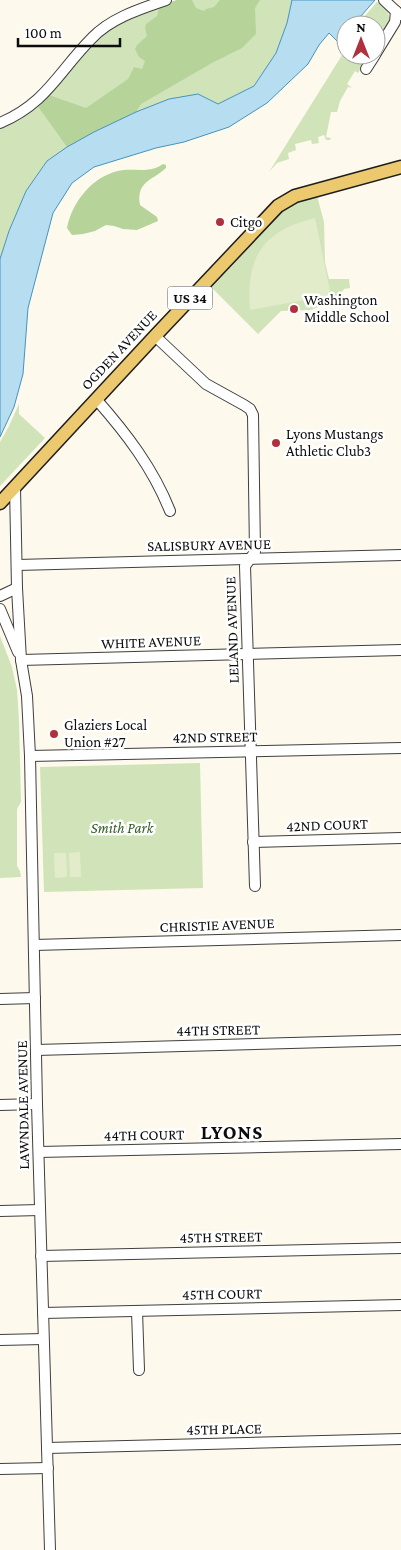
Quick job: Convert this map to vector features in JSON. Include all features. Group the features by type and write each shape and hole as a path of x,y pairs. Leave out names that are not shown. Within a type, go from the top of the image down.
{"main road":[{"name":"OGDEN AVENUE","path":"0,503 155,336 285,201 295,196 401,166"}],"street":[{"path":"0,123 22,113 44,95 92,38 105,27 132,11 166,0"},
{"path":"386,2 399,12 386,35"},
{"path":"366,69 368,65"},
{"name":"LELAND AVENUE","path":"155,336 206,384 244,405 252,412 254,419 255,552 245,566 255,886"},
{"path":"96,399 125,432 146,462 161,488 170,511"},
{"name":"LAWNDALE AVENUE","path":"16,487 17,588 21,660 27,696 30,756 37,1104 50,1550"},
{"name":"SALISBURY AVENUE","path":"17,565 401,555"},
{"path":"0,596 17,588"},
{"name":"LAWNDALE AVENUE","path":"0,609 21,660"},
{"name":"WHITE AVENUE","path":"21,660 401,650"},
{"name":"42ND STREET","path":"30,756 401,748"},
{"name":"42ND COURT","path":"253,842 401,838"},
{"name":"CHRISTIE AVENUE","path":"34,945 401,935"},
{"path":"0,999 35,998"},
{"name":"44TH STREET","path":"36,1050 401,1040"},
{"path":"0,1105 37,1104"},
{"name":"44TH COURT","path":"39,1152 401,1144"},
{"path":"0,1211 40,1210"},
{"name":"45TH STREET","path":"41,1256 401,1248"},
{"name":"45TH COURT","path":"43,1313 401,1305"},
{"path":"137,1311 139,1370"},
{"path":"0,1340 43,1339"},
{"name":"45TH PLACE","path":"47,1448 401,1439"},
{"path":"0,1469 48,1468"}],"green space":[{"path":"177,0 292,0 287,23 276,53 254,87 218,104 198,94 136,112 94,132 47,161 26,191 9,231 0,259 0,127 43,101 89,47 112,27"},
{"path":"177,0 192,0 196,8 204,11 214,7 220,0 260,0 255,8 256,34 242,48 141,104 136,112 67,147 37,105 49,95 86,108 128,79 134,67 142,69 145,61 139,57 135,49 147,36 146,24 157,16 160,5"},
{"path":"377,2 387,10 390,19 386,26 386,15 366,15"},
{"path":"336,65 363,65 358,73 355,71 347,84 352,88 348,87 340,101 337,112 331,112 326,137 331,138 330,140 326,140 324,135 318,137 319,143 312,144 311,140 295,144 296,150 288,153 289,159 277,163 269,172"},
{"path":"163,164 166,165 166,168 146,182 140,191 139,197 140,205 157,217 158,221 137,230 106,225 95,231 72,235 67,228 70,218 86,190 113,172 149,170"},
{"path":"316,192 324,222 325,262 329,279 349,279 350,288 344,289 336,300 311,310 281,311 258,334 207,283 280,207"},
{"path":"315,218 330,291 326,296 250,310 249,291 251,275 261,249 282,230"},
{"path":"19,404 19,414 45,438 0,486 0,442"},
{"path":"0,636 12,667 17,690 21,802 17,809 17,866 21,877 0,878"},
{"name":"Smith Park","path":"200,763 203,888 44,892 40,767"},
{"path":"80,852 81,877 70,877 69,853"},
{"path":"54,853 66,853 67,877 55,878"}],"water":[{"path":"292,0 375,0 362,15 336,15 336,40 329,33 319,45 308,64 267,103 229,127 184,142 156,148 94,167 72,183 53,213 28,308 23,374 14,407 0,437 0,259 9,231 26,191 47,161 94,132 136,112 169,99 198,94 218,104 254,86 276,53 287,23"}],"place":[{"name":"Citgo","path":"220,222"},
{"name":"Washington Middle School","path":"294,309"},
{"name":"Lyons Mustangs Athletic Club3","path":"276,443"},
{"name":"Glaziers Local Union #27","path":"54,734"}],"district":[{"name":"LYONS","path":"232,1132"}]}
